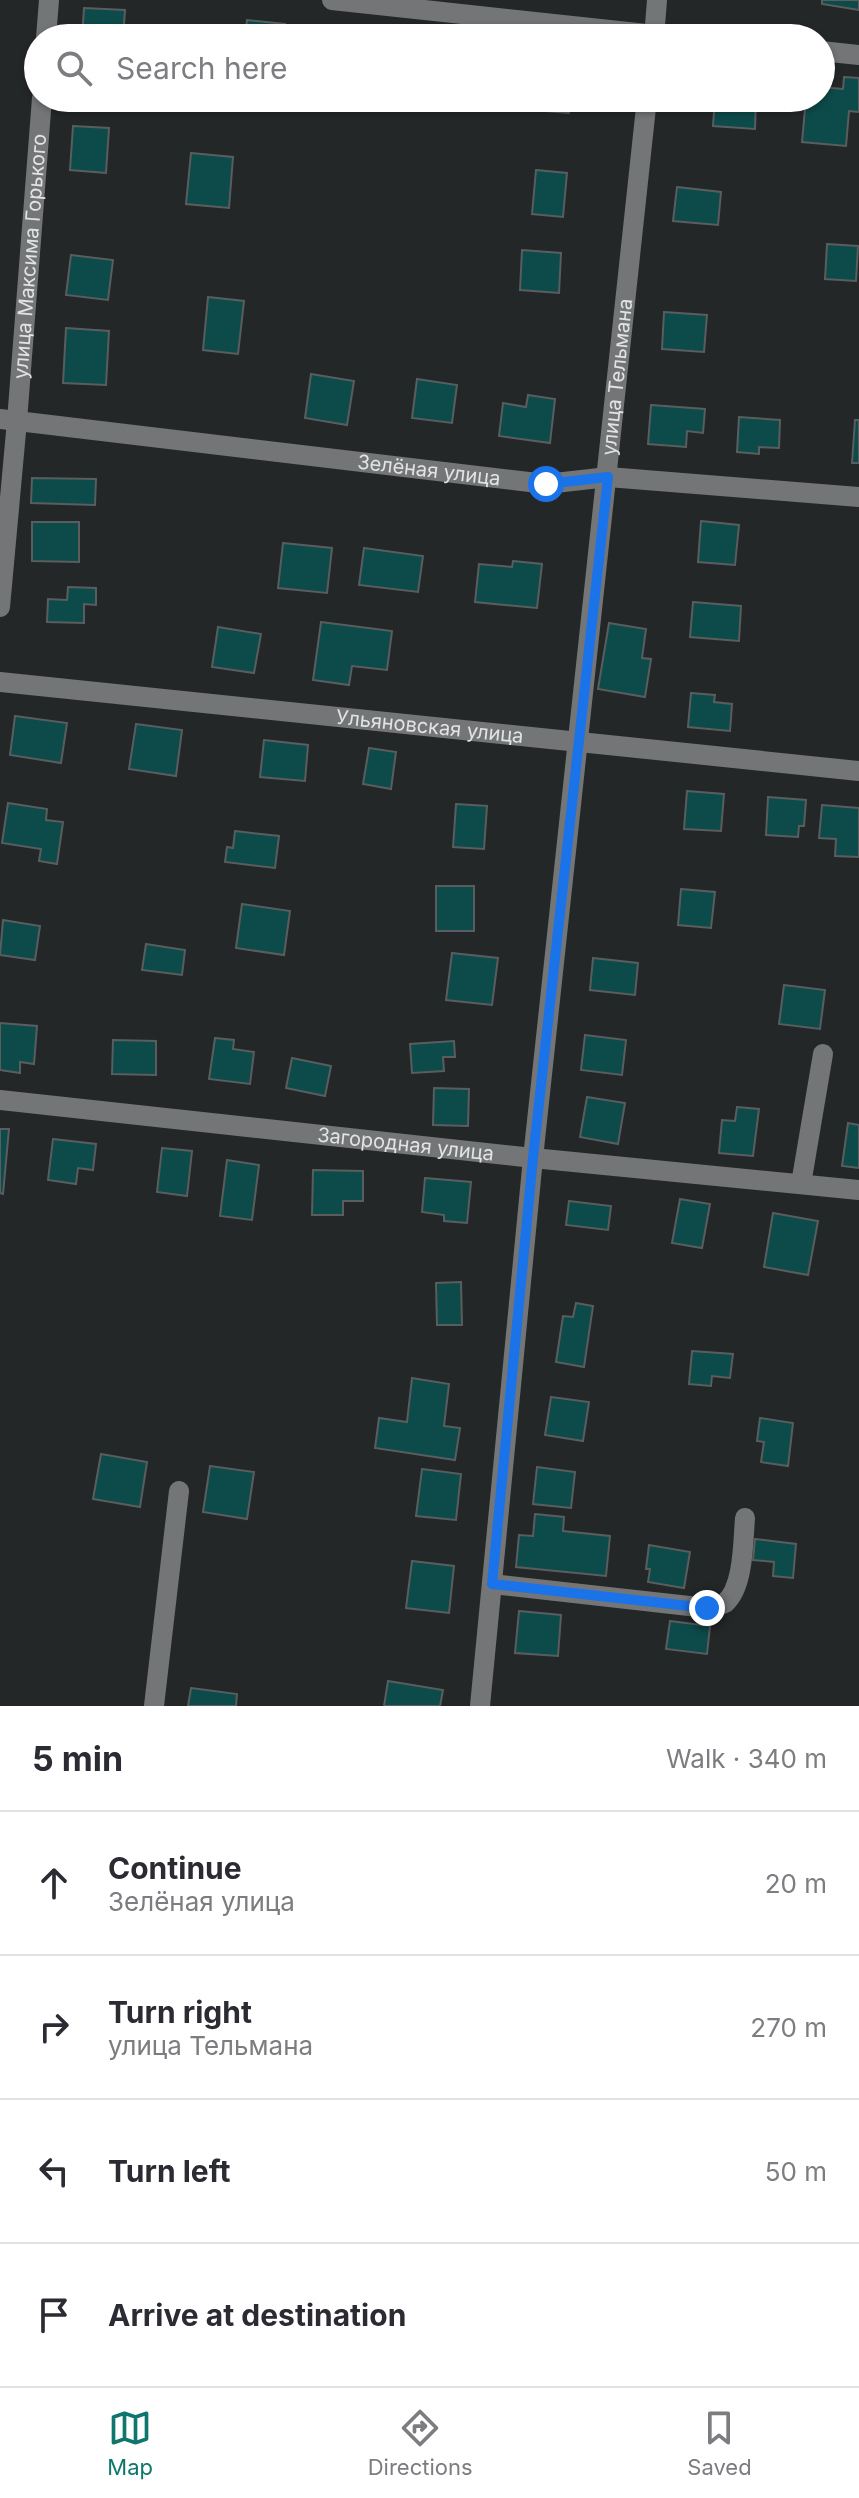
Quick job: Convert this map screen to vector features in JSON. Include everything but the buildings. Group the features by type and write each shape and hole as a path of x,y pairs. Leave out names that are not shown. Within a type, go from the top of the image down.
{"street":[{"path":"47,24 49,0"},
{"path":"332,0 547,24"},
{"path":"655,24 657,0"},
{"path":"835,52 859,55"},
{"name":"улица Максима Горького","path":"0,607 9,420 41,112"},
{"name":"улица Тельмана","path":"480,1706 533,1158 646,112"},
{"name":"Зелёная улица","path":"9,420 546,484 608,477 859,497"},
{"name":"Ульяновская улица","path":"0,682 859,771"},
{"path":"801,1184 823,1054"},
{"name":"Загородная улица","path":"0,1100 859,1190"},
{"path":"154,1706 179,1491"},
{"path":"492,1584 707,1608 723,1605 739,1576 745,1518"}],"route":[{"path":"546,484 608,477 533,1158 492,1584 707,1608"}]}
